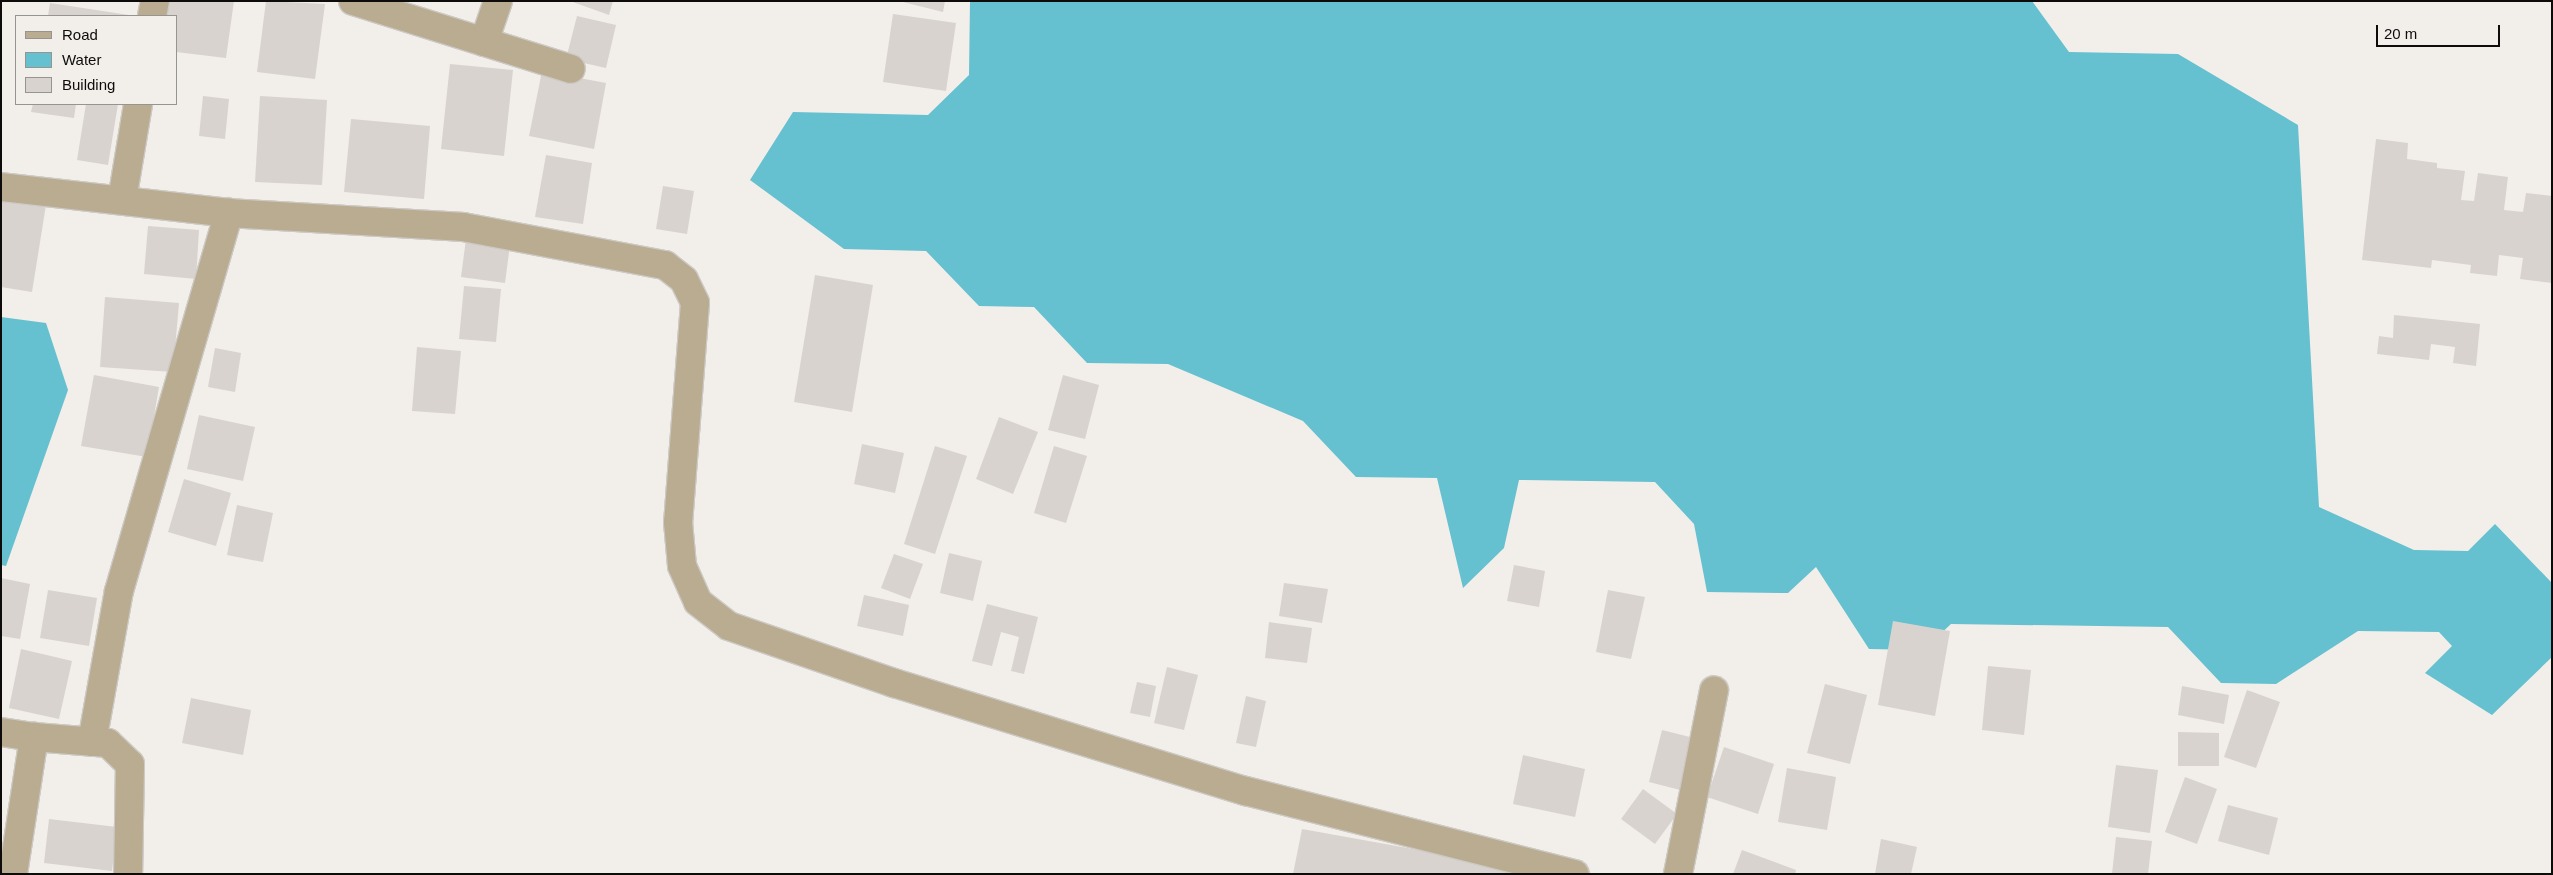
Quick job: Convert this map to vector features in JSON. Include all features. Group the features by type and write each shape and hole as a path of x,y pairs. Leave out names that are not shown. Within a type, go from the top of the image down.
{"street":[{"path":"152,15 155,1"},
{"path":"353,1 571,69"},
{"path":"484,42 498,1"},
{"path":"122,200 138,105"},
{"path":"1,187 229,213 463,227 665,265 684,280 695,303 678,522 682,566 698,602 729,626 894,683 1246,791 1575,874"},
{"path":"92,742 119,591 229,213"},
{"path":"1678,874 1714,691"},
{"path":"1,732 34,737 108,743 130,764 128,874"},
{"path":"13,874 34,737"}],"water":[{"path":"970,1 2032,1 2069,52 2178,54 2298,125 2319,507 2414,550 2468,551 2495,524 2552,583 2552,657 2492,715 2425,673 2452,646 2439,632 2358,631 2276,684 2221,683 2168,627 1951,624 1923,650 1869,649 1816,567 1788,593 1707,592 1694,524 1655,482 1519,480 1504,548 1463,588 1437,478 1356,477 1303,421 1168,364 1087,363 1034,307 979,306 926,251 844,249 750,180 793,112 928,115 969,75"},
{"path":"1,317 46,323 68,390 6,566 1,565"}],"building":[{"path":"163,1 234,1 226,58 178,52 178,15 161,15"},
{"path":"266,1 325,4 315,79 257,72"},
{"path":"570,1 613,1 609,15"},
{"path":"899,1 945,1 943,12"},
{"path":"50,3 129,15 48,15"},
{"path":"893,14 956,23 946,91 883,82"},
{"path":"577,16 616,25 606,68 566,59"},
{"path":"450,64 513,70 504,156 441,149"},
{"path":"542,71 606,83 594,149 529,136"},
{"path":"203,96 229,99 225,139 199,136"},
{"path":"260,96 327,100 322,185 255,182"},
{"path":"33,105 76,105 74,118 31,112"},
{"path":"86,105 118,105 108,165 77,160"},
{"path":"351,119 430,126 424,199 344,192"},
{"path":"2376,139 2408,143 2407,159 2437,163 2437,168 2465,171 2461,200 2474,201 2478,173 2508,177 2504,210 2523,212 2526,193 2552,196 2552,283 2520,279 2523,258 2499,255 2497,276 2470,273 2471,265 2432,260 2431,268 2362,260"},
{"path":"546,155 592,163 583,224 535,217"},
{"path":"663,186 694,191 687,234 656,229"},
{"path":"1,198 46,205 32,292 1,287"},
{"path":"148,226 199,230 196,279 144,274"},
{"path":"466,239 510,245 505,283 461,277"},
{"path":"815,275 873,285 852,412 794,402"},
{"path":"464,286 501,289 496,342 459,339"},
{"path":"105,297 179,303 173,372 100,367"},
{"path":"2394,315 2480,324 2476,366 2453,363 2455,347 2431,344 2429,360 2377,354 2379,336 2393,338"},
{"path":"417,347 461,351 455,414 412,411"},
{"path":"215,348 241,353 235,392 208,387"},
{"path":"94,375 159,387 147,457 81,446"},
{"path":"1063,375 1099,385 1085,439 1048,430"},
{"path":"199,415 255,427 243,481 187,469"},
{"path":"999,417 1038,432 1013,494 976,479"},
{"path":"862,444 904,453 895,493 854,484"},
{"path":"935,446 967,456 935,554 904,544"},
{"path":"1054,446 1087,456 1066,523 1034,513"},
{"path":"184,479 231,493 216,546 168,532"},
{"path":"237,505 273,513 263,562 227,555"},
{"path":"949,553 982,561 973,601 940,593"},
{"path":"894,554 923,564 910,599 881,588"},
{"path":"1514,565 1545,571 1539,607 1507,601"},
{"path":"1,578 30,584 20,639 1,636"},
{"path":"1284,583 1328,589 1322,623 1279,616"},
{"path":"48,590 97,598 89,646 40,638"},
{"path":"1608,590 1645,597 1631,659 1596,652"},
{"path":"864,595 909,605 903,636 857,626"},
{"path":"987,604 1038,617 1024,674 1011,671 1019,637 1001,632 992,666 972,661"},
{"path":"1893,621 1950,631 1935,716 1878,705"},
{"path":"1269,622 1312,628 1307,663 1265,658"},
{"path":"21,649 72,661 59,719 9,708"},
{"path":"1988,666 2031,670 2024,735 1982,730"},
{"path":"1167,667 1198,675 1184,730 1154,723"},
{"path":"1137,682 1156,686 1150,717 1130,713"},
{"path":"1825,684 1867,695 1850,764 1807,753"},
{"path":"2182,686 2229,695 2224,724 2178,715"},
{"path":"2247,690 2280,702 2256,768 2224,757"},
{"path":"1246,696 1266,701 1256,747 1236,743"},
{"path":"191,698 251,710 243,755 182,743"},
{"path":"1662,730 1702,740 1688,792 1649,782"},
{"path":"2178,732 2219,733 2219,766 2178,766"},
{"path":"1724,747 1774,764 1758,814 1707,797"},
{"path":"1523,755 1585,769 1575,817 1513,804"},
{"path":"2116,765 2158,770 2150,833 2108,827"},
{"path":"1787,768 1836,777 1827,830 1778,822"},
{"path":"2185,777 2217,789 2197,844 2165,832"},
{"path":"1643,789 1677,814 1655,844 1621,819"},
{"path":"2228,805 2278,818 2269,855 2218,841"},
{"path":"49,819 117,827 112,871 44,863"},
{"path":"1302,829 1513,867 1511,874 1293,874"},
{"path":"2116,837 2152,841 2148,874 2112,874"},
{"path":"1881,839 1917,847 1911,874 1875,874"},
{"path":"1742,850 1796,870 1795,874 1733,874"}]}
